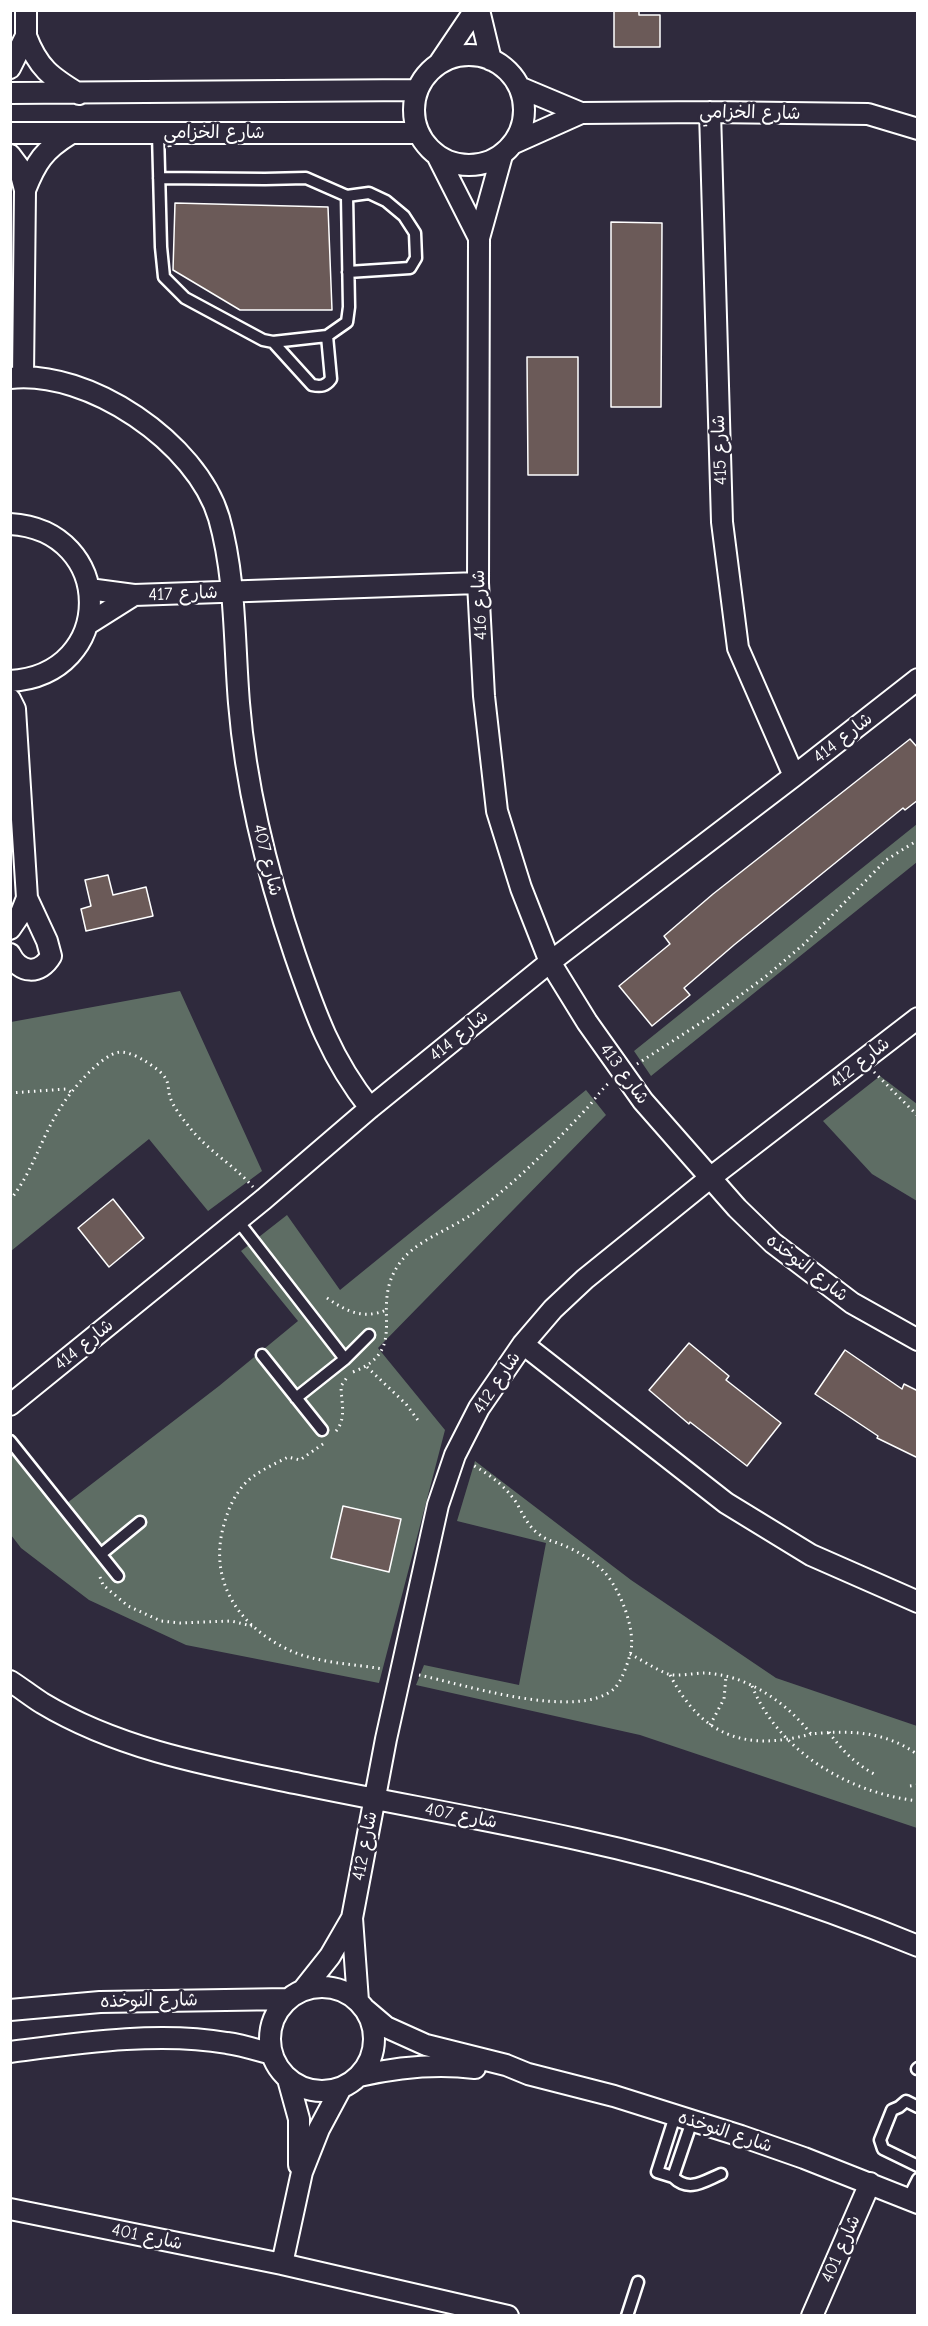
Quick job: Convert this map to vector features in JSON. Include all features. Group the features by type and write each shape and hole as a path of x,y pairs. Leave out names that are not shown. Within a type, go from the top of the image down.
{"street":[{"path":"26,10 26,36 30,49 45,71 80,94"},
{"path":"477,10 491,60"},
{"path":"440,62 457,56 474,55 491,60 511,75 519,87 524,101 521,130 508,149 487,163 470,166 453,164 438,157 426,146 418,133 413,112 417,90 426,74 440,62 477,10"},
{"path":"10,68 26,36"},
{"name":"شارع الخزامي","path":"519,87 581,113 868,114 918,129"},
{"path":"10,93 417,90"},
{"name":"شارع 415","path":"710,112 722,522 738,648 794,776"},
{"name":"شارع الخزامي","path":"508,149 581,113"},
{"name":"شارع الخزامي","path":"10,133 418,133"},
{"name":"شارع 407","path":"70,134 43,154 35,165 26,190 17,377 54,380 102,395 142,420 166,440 188,464 207,493 219,518 232,592 239,704 247,771 277,903 310,998 329,1044 342,1071 370,1108"},
{"name":"شارع 416","path":"508,149 479,238 478,583 484,696 497,811 521,888 550,962"},
{"name":"شارع 407","path":"10,155 19,168 26,190"},
{"name":"شارع 416","path":"438,157 479,238"},
{"path":"10,524 37,528 61,542 80,563 89,589 91,607 88,624 78,646 71,655 63,663 43,675 13,704 27,898 43,930 51,956 47,963 32,970 15,964 10,954"},
{"path":"232,592 478,583"},
{"name":"شارع 417","path":"89,589 134,595 232,592"},
{"name":"شارع 417","path":"88,624 134,595"},
{"path":"10,681 26,680 43,675"},
{"name":"شارع 414","path":"10,1405 238,1221 370,1108 550,962 918,679"},
{"path":"10,929 21,913 27,898"},
{"name":"شارع 413","path":"550,962 622,1073 643,1101 710,1178"},
{"name":"شارع 412","path":"362,2006 352,1918 375,1799 438,1505 455,1455 479,1408 523,1344 553,1309 585,1279 710,1178 918,1018"},
{"name":"شارع النوخذه","path":"710,1178 773,1243 812,1274 852,1303 918,1340"},
{"path":"523,1344 726,1503 811,1555 918,1602"},
{"name":"شارع 407","path":"10,1681 42,1703 98,1730 166,1755 578,1839 717,1876 842,1915 918,1946"},
{"name":"شارع 412","path":"295,1994 330,1956 352,1918"},
{"path":"326,1986 349,1994 362,2006 370,2019 375,2039 370,2059 359,2076 341,2088 313,2091 288,2079 281,2072 272,2054 270,2030 279,2008 295,1994 326,1986"},
{"name":"شارع النوخذه","path":"10,2010 100,2002 295,1994"},
{"name":"شارع النوخذه","path":"362,2006 386,2027 426,2045 506,2065 528,2074 614,2096 684,2118 804,2158 913,2201"},
{"name":"شارع النوخذه","path":"10,2052 116,2041 181,2038 227,2043 272,2054"},
{"name":"شارع النوخذه","path":"359,2076 390,2069 438,2065 528,2074"},
{"path":"288,2079 299,2119 301,2140 296,2197"},
{"path":"282,2264 296,2197 310,2151 341,2088"},
{"name":"شارع 401","path":"812,2316 870,2183"},
{"name":"شارع 401","path":"10,2210 282,2264 507,2316"}],"lane":[{"path":"158,133 164,277 185,298 252,336 273,342 327,336 347,322 349,307 347,196"},
{"path":"159,177 265,179 306,177 347,196 369,193 386,201 404,216 415,233 416,258 410,268 348,272"},
{"path":"273,342 312,385 320,387 331,379 327,336"},
{"path":"238,1221 345,1359"},
{"path":"296,1398 345,1359 369,1335"},
{"path":"262,1355 322,1430"},
{"path":"10,1441 118,1576"},
{"path":"104,1558 140,1522"},
{"path":"918,2107 904,2102 900,2107 892,2110 880,2144 886,2151 918,2166"},
{"path":"684,2118 657,2172 673,2177 684,2186 692,2186 721,2174"},
{"path":"673,2177 684,2118"},
{"path":"913,2201 918,2179"},
{"path":"627,2316 638,2282"}],"path":[{"path":"622,1073 719,1011 765,977 804,944 886,860 918,840"},
{"path":"10,1200 33,1166 50,1124 71,1092 81,1080 110,1056 119,1052 129,1053 141,1059 165,1077 170,1098 199,1140 213,1154 243,1176 264,1199"},
{"path":"862,1061 918,1116"},
{"path":"10,1094 66,1089 71,1092"},
{"path":"327,1298 344,1310 358,1314 374,1315 386,1310"},
{"path":"367,1367 399,1398 420,1423"},
{"path":"104,1558 97,1571 102,1585 128,1606 161,1621 180,1623 231,1621 254,1627"},
{"path":"630,1654 669,1675 692,1709 710,1725 734,1737 761,1742 788,1740 811,1734 853,1731 886,1738 918,1755"},
{"path":"669,1675 707,1673 751,1684 781,1703 811,1734"},
{"path":"710,1725 724,1699 726,1676"},
{"path":"751,1684 760,1707 788,1740 813,1761 841,1778 871,1791 918,1801"},
{"path":"829,1732 841,1749 857,1764 874,1774"},
{"path":"910,1786 918,1785"}],"green space":[{"path":"917,824 917,862 651,1076 634,1051"},
{"path":"180,991 262,1171 208,1211 149,1139 11,1251 11,1022"},
{"path":"880,1076 917,1104 917,1201 872,1174 823,1121"},
{"path":"586,1090 606,1115 378,1348 445,1430 379,1683 186,1645 89,1600 21,1548 11,1535 10,1441 14,1438 67,1503 219,1386 298,1321 241,1251 287,1215 340,1290"},
{"path":"475,1461 631,1580 776,1678 917,1726 917,1828 640,1735 416,1685 424,1665 519,1685 546,1543 457,1521"}],"building":[{"path":"614,10 639,10 639,15 660,15 660,47 614,47"},
{"path":"175,203 328,207 332,310 240,310 173,270"},
{"path":"611,222 662,223 661,407 611,407"},
{"path":"527,357 578,357 578,475 528,475"},
{"path":"910,739 918,748 918,800 905,810 903,808 734,945 684,988 690,995 652,1026 619,986 670,944 664,936 713,894"},
{"path":"108,875 113,895 146,887 153,916 86,931 81,909 91,906 85,880"},
{"path":"113,1199 144,1238 109,1267 78,1228"},
{"path":"689,1343 729,1376 726,1380 781,1423 747,1466 690,1422 689,1424 649,1390"},
{"path":"845,1350 902,1389 904,1384 918,1391 918,1458 877,1438 878,1436 815,1394"},
{"path":"343,1506 401,1519 389,1572 331,1558"}]}
